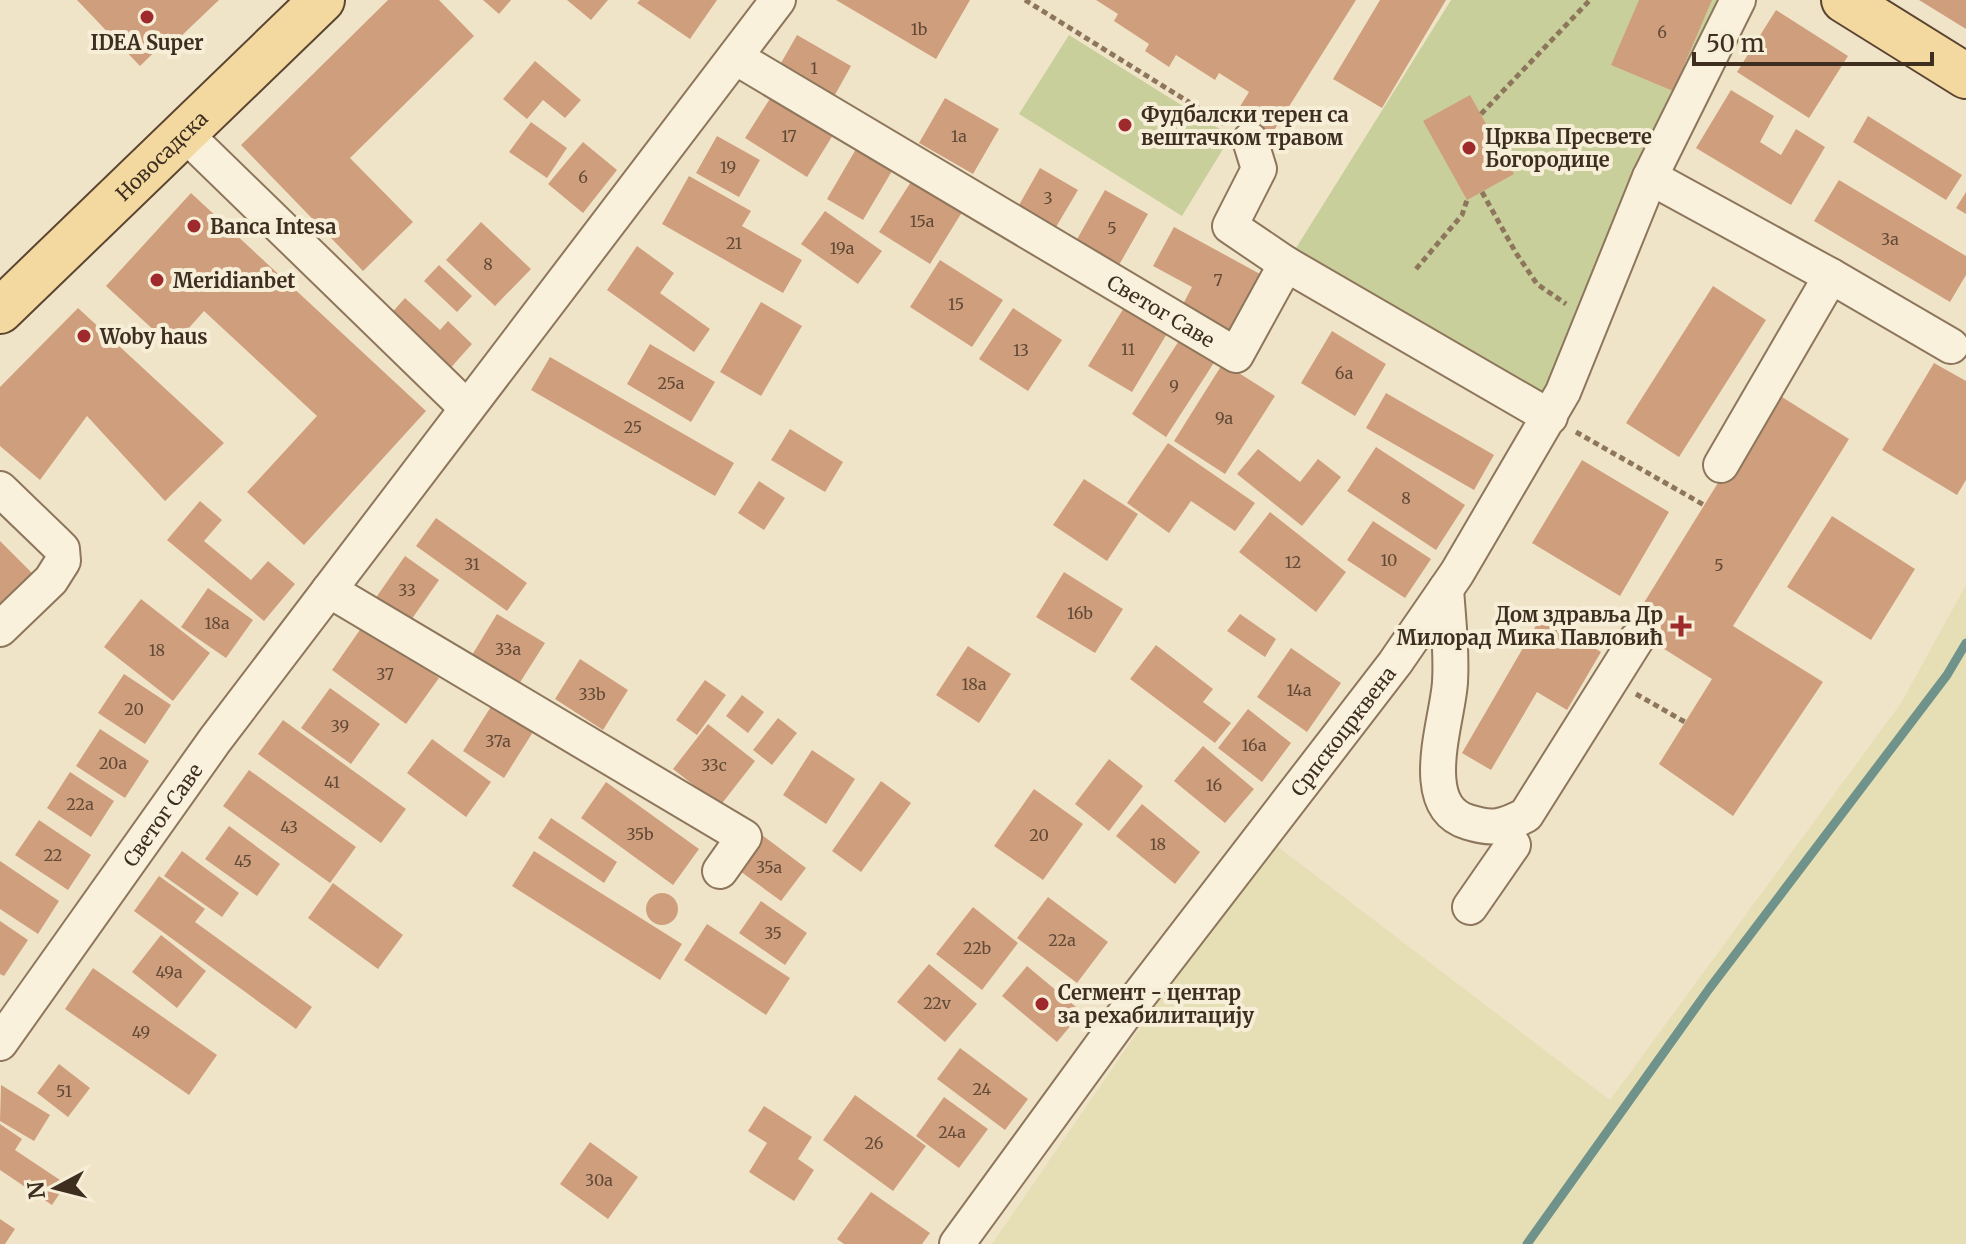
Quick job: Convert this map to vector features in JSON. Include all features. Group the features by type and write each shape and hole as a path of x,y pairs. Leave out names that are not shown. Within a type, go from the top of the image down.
{"main road":[{"name":"Новосадска","path":"0,311 322,0"},
{"path":"1844,0 1966,76"}],"street":[{"name":"Светог Саве","path":"0,1043 215,740 778,0"},
{"name":"Српскоцрквена","path":"957,1244 1121,1019 1395,663 1446,589 1550,417 1650,177 1738,0"},
{"name":"Светог Саве","path":"735,57 1236,355 1286,264"},
{"path":"184,133 467,408"},
{"path":"1250,140 1259,169 1230,226 1286,264 1550,417"},
{"path":"1650,177 1951,346"},
{"path":"1721,465 1831,276"},
{"path":"0,489 62,549 63,561 51,580 0,629"},
{"path":"1446,589 1450,683 1438,768 1439,791 1446,808 1461,820 1484,827 1505,827 1526,815 1636,640"},
{"path":"329,590 744,837 720,871"},
{"path":"1470,907 1513,845"}],"path":[{"path":"1025,0 1250,140"},
{"path":"1481,114 1590,0"},
{"path":"1482,192 1537,284 1591,322"},
{"path":"1416,269 1462,215 1467,200"},
{"path":"1550,417 1704,505"},
{"path":"1611,680 1685,722"}],"shaded area":[{"path":"1966,585 1966,1244 992,1244 1269,840 1610,1100 1901,703"}],"green space":[{"path":"1451,0 1741,0 1550,417 1286,264"},
{"name":"Фудбалски терен са вештачком травом","path":"1069,35 1231,136 1182,216 1019,114"}],"building":[{"name":"IDEA Super","path":"77,0 219,0 177,40 172,35 140,66"},
{"path":"388,0 439,0 474,36 350,158 413,222 363,271 241,145"},
{"path":"483,0 511,0 499,14"},
{"path":"567,0 608,0 591,20"},
{"path":"640,0 717,0 690,39 637,3"},
{"path":"836,0 970,0 936,59"},
{"path":"1096,0 1356,0 1266,143 1231,121 1249,92 1219,73 1215,80 1176,55 1169,67 1145,51 1149,44 1114,21 1118,14"},
{"path":"1380,0 1446,0 1382,108 1333,79"},
{"path":"1639,0 1712,0 1673,91 1611,65"},
{"path":"1919,0 1966,0 1966,29"},
{"path":"1776,10 1848,56 1809,118 1737,72"},
{"path":"797,35 851,66 831,102 777,70"},
{"path":"535,61 581,100 565,118 543,100 527,119 503,99"},
{"path":"1731,90 1774,116 1760,142 1781,155 1796,129 1825,147 1791,205 1696,148"},
{"name":"Црква Пресвете Богородице","path":"1470,95 1514,174 1467,200 1423,121"},
{"path":"771,97 833,135 807,177 745,138"},
{"path":"945,98 999,129 973,174 919,143"},
{"path":"1868,116 1962,175 1946,200 1853,142"},
{"path":"531,122 567,148 547,178 509,152"},
{"path":"717,136 760,160 739,197 696,173"},
{"path":"583,142 617,170 583,213 548,184"},
{"path":"856,149 892,171 863,220 827,199"},
{"path":"1040,168 1078,190 1056,227 1019,205"},
{"path":"689,176 751,211 742,226 802,260 783,293 662,224"},
{"path":"914,177 964,209 930,264 879,232"},
{"path":"1839,180 1966,256 1966,275 1950,302 1814,221"},
{"path":"1105,190 1148,214 1119,265 1076,241"},
{"path":"1966,192 1966,214 1956,208"},
{"path":"191,193 426,411 304,545 247,492 317,416 204,311 172,347 106,286"},
{"path":"825,211 882,251 858,284 801,244"},
{"path":"481,222 531,269 495,306 446,260"},
{"path":"1174,227 1260,274 1227,335 1180,310 1192,287 1153,266"},
{"path":"637,246 674,273 660,293 710,329 694,352 607,290"},
{"path":"940,260 1003,300 972,347 910,307"},
{"path":"439,265 472,296 457,312 424,281"},
{"path":"1713,286 1766,320 1679,457 1626,423"},
{"path":"405,298 440,330 448,321 472,344 446,373 387,318"},
{"path":"761,302 802,326 761,396 720,372"},
{"path":"1125,306 1168,332 1132,392 1088,366"},
{"path":"78,308 224,443 165,501 87,416 40,480 0,446 0,387"},
{"path":"1013,308 1062,340 1028,391 979,359"},
{"path":"1332,331 1386,364 1355,416 1301,383"},
{"path":"1182,336 1217,358 1166,437 1132,414"},
{"path":"650,344 715,382 691,422 627,384"},
{"path":"550,357 734,463 715,496 531,390"},
{"path":"1223,363 1275,396 1225,474 1174,441"},
{"path":"1934,363 1966,381 1966,480 1957,495 1882,450"},
{"path":"1774,392 1849,439 1733,626 1823,682 1733,816 1659,764 1712,679 1629,627"},
{"path":"1386,393 1494,455 1474,490 1366,428"},
{"path":"790,429 843,462 825,492 771,460"},
{"path":"1168,443 1255,503 1235,531 1191,501 1169,533 1127,503"},
{"path":"1376,447 1465,505 1436,550 1347,491"},
{"path":"1258,449 1300,482 1318,459 1341,477 1302,526 1237,474"},
{"path":"1582,460 1669,512 1620,596 1532,543"},
{"path":"1084,479 1138,514 1107,561 1053,525"},
{"path":"759,481 785,498 764,530 738,513"},
{"path":"200,501 222,520 204,541 251,580 268,561 295,584 264,621 167,540"},
{"path":"1270,512 1346,572 1316,612 1239,552"},
{"path":"1832,516 1915,569 1871,640 1787,587"},
{"path":"436,518 527,583 507,611 416,546"},
{"path":"1373,521 1431,559 1405,598 1347,560"},
{"path":"0,541 35,576 0,612"},
{"path":"405,556 439,580 409,623 375,599"},
{"path":"1064,572 1123,609 1095,653 1036,617"},
{"path":"208,588 253,620 226,658 181,627"},
{"path":"141,599 210,653 173,701 104,647"},
{"path":"497,614 545,643 519,684 472,655"},
{"path":"1240,614 1276,639 1265,657 1227,631"},
{"path":"1541,617 1601,652 1567,710 1537,692 1491,770 1462,753"},
{"path":"364,624 439,678 406,724 332,670"},
{"path":"1156,645 1213,689 1203,702 1231,723 1215,743 1130,679"},
{"path":"968,646 1011,674 979,723 936,695"},
{"path":"1291,648 1341,683 1307,732 1257,697"},
{"path":"580,659 628,690 603,730 555,699"},
{"path":"124,674 171,705 145,744 98,713"},
{"path":"705,680 726,695 697,735 676,720"},
{"path":"330,688 380,724 351,764 301,728"},
{"path":"742,695 764,712 748,733 726,716"},
{"path":"492,705 533,732 504,778 463,751"},
{"path":"1248,709 1291,743 1262,782 1218,748"},
{"path":"778,718 797,733 772,765 753,750"},
{"path":"283,720 406,809 381,843 258,754"},
{"path":"708,724 755,761 720,806 673,769"},
{"path":"100,729 149,761 125,798 76,766"},
{"path":"432,739 491,782 466,817 407,773"},
{"path":"1203,746 1254,789 1225,823 1174,781"},
{"path":"812,750 855,779 826,824 783,795"},
{"path":"1109,759 1143,786 1109,831 1075,804"},
{"path":"249,770 356,847 330,883 223,806"},
{"path":"70,772 114,801 91,837 47,808"},
{"path":"881,781 911,803 861,872 832,851"},
{"path":"606,782 699,849 673,885 581,818"},
{"path":"1034,789 1083,824 1043,880 994,846"},
{"path":"1142,804 1200,852 1175,884 1116,836"},
{"path":"551,818 617,862 604,883 538,838"},
{"path":"39,820 91,855 68,890 15,855"},
{"path":"229,826 280,864 257,896 205,859"},
{"path":"758,832 806,868 781,901 733,866"},
{"path":"182,851 239,893 222,917 164,876"},
{"path":"534,851 682,944 660,980 512,886"},
{"path":"0,861 59,901 38,934 0,909"},
{"path":"159,876 205,909 195,922 312,1007 296,1029 134,911"},
{"path":"333,883 403,935 378,969 308,918"},
{"path":"662,893 673,898 678,909 673,920 662,925 651,920 646,909 651,898"},
{"path":"1048,897 1108,942 1077,983 1017,938"},
{"path":"761,901 807,933 785,965 739,933"},
{"path":"973,907 1018,943 982,990 936,954"},
{"path":"0,921 28,940 4,976 0,974"},
{"path":"707,924 790,978 766,1015 684,960"},
{"path":"161,935 206,971 177,1008 132,972"},
{"path":"929,964 977,1004 945,1042 897,1002"},
{"name":"Сегмент - центар за рехабилитацију","path":"1027,966 1082,1012 1057,1042 1002,996"},
{"path":"93,968 217,1055 189,1095 65,1009"},
{"path":"960,1048 1028,1099 1005,1130 937,1079"},
{"path":"59,1064 90,1088 68,1117 37,1093"},
{"path":"1,1085 50,1115 34,1141 0,1121"},
{"path":"855,1095 926,1146 893,1191 823,1140"},
{"path":"944,1097 988,1129 959,1168 916,1136"},
{"path":"764,1106 812,1137 798,1159 814,1170 794,1201 749,1172 767,1143 748,1131"},
{"path":"0,1124 22,1139 15,1150 66,1184 52,1205 0,1170"},
{"path":"590,1142 638,1177 608,1219 560,1184"},
{"path":"871,1192 930,1233 922,1244 844,1244 837,1239"},
{"path":"0,1219 15,1229 5,1244 0,1244"}],"waterway":[{"path":"1527,1244 1709,989 1947,675 1966,643"}],"place":[{"name":"IDEA Super","path":"147,17"},
{"name":"Фудбалски терен са вештачком травом","path":"1125,125"},
{"name":"Црква Пресвете Богородице","path":"1469,148"},
{"name":"Banca Intesa","path":"194,226"},
{"name":"Meridianbet","path":"157,280"},
{"name":"Woby haus","path":"84,336"},
{"name":"Дом здравља Др Милорад Мика Павловић","path":"1681,626"},
{"name":"Сегмент - центар за рехабилитацију","path":"1042,1004"}]}
